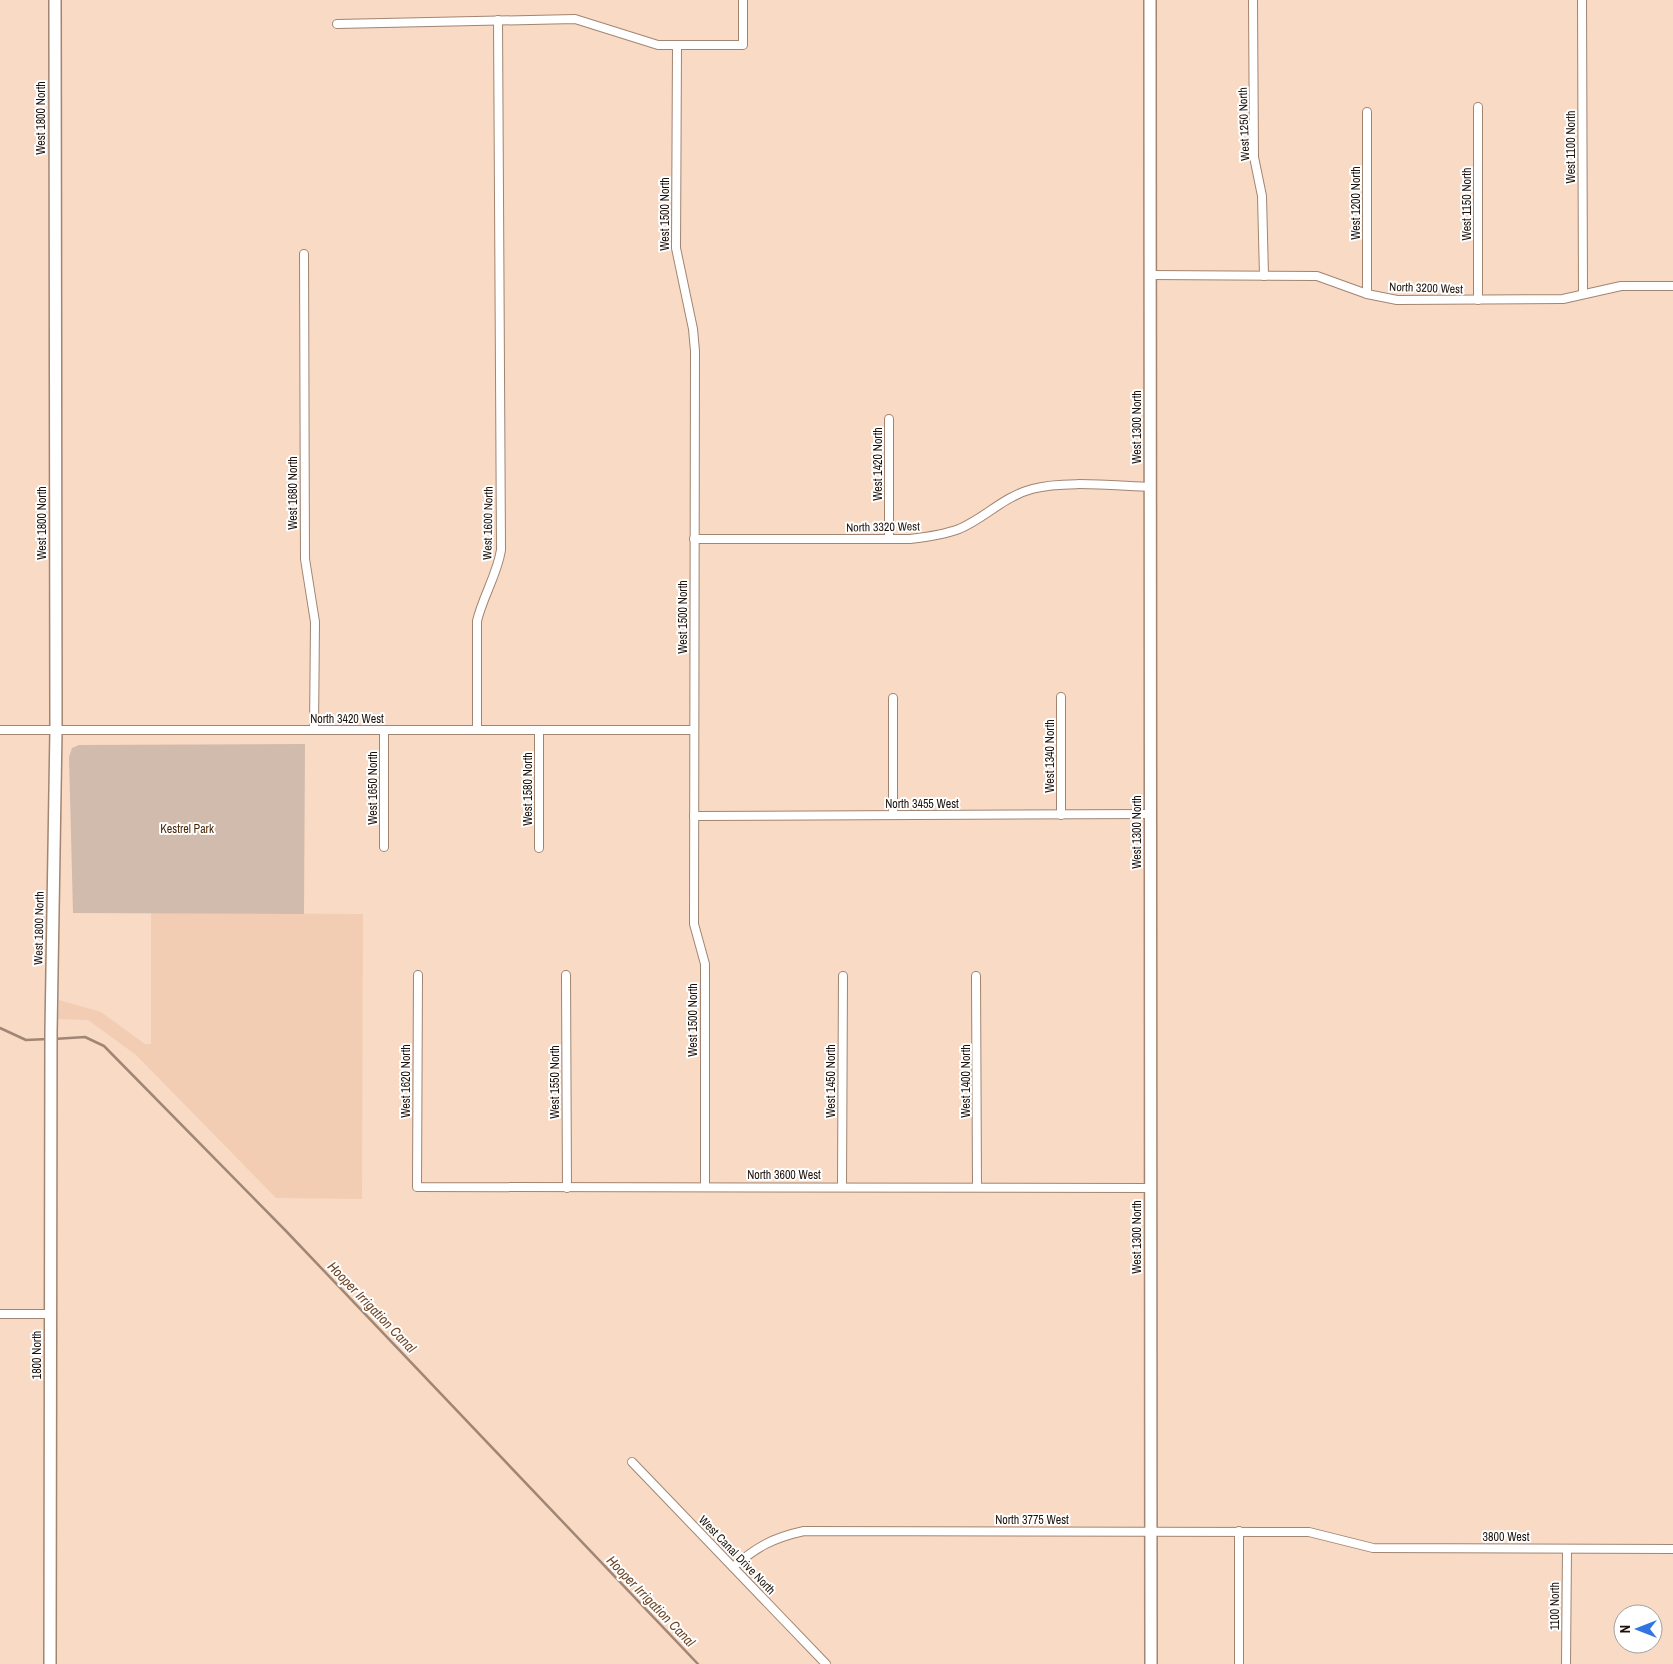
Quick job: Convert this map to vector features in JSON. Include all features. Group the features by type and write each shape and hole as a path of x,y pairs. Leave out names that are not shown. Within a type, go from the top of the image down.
{"street":[{"name":"West 1800 North","path":"51,1046 56,730 55,0"},
{"path":"337,24 575,19 610,29 640,41 677,47 743,45 743,0"},
{"name":"West 1300 North","path":"1150,0 1150,1664"},
{"name":"West 1250 North","path":"1253,0 1254,157 1262,196 1264,276"},
{"name":"West 1100 North","path":"1582,0 1583,294"},
{"name":"West 1600 North","path":"477,730 477,621 481,604 498,567 501,550 498,20"},
{"name":"West 1500 North","path":"677,47 676,248 693,329 695,351 694,924 705,964 704,1187"},
{"name":"West 1150 North","path":"1478,107 1478,300"},
{"name":"West 1200 North","path":"1367,112 1367,294"},
{"name":"West 1680 North","path":"304,254 305,559 314,622 314,730"},
{"name":"North 3200 West","path":"1151,275 1317,276 1367,294 1397,300 1563,299 1621,286 1673,286"},
{"name":"West 1420 North","path":"889,419 889,540"},
{"name":"North 3320 West","path":"694,539 889,540 932,536 959,528 1011,496 1033,488 1056,485 1151,486"},
{"name":"West 1340 North","path":"1061,697 1061,815"},
{"path":"893,698 894,815"},
{"name":"North 3420 West","path":"0,730 694,730"},
{"name":"West 1650 North","path":"384,730 384,847"},
{"name":"West 1580 North","path":"539,730 539,848"},
{"name":"North 3455 West","path":"694,816 1151,814"},
{"name":"West 1620 North","path":"417,1187 418,975"},
{"name":"West 1550 North","path":"566,975 567,1188"},
{"name":"West 1450 North","path":"842,1186 843,976"},
{"name":"West 1400 North","path":"976,976 977,1186"},
{"name":"1800 North","path":"50,1664 51,1046"},
{"name":"North 3600 West","path":"417,1187 977,1186 1151,1188"},
{"path":"0,1314 51,1314"},
{"name":"West Canal Drive North","path":"632,1462 826,1664"},
{"name":"North 3775 West","path":"733,1567 757,1547 780,1536 804,1531 1309,1532 1341,1540"},
{"path":"1239,1531 1239,1664"},
{"name":"3800 West","path":"1341,1540 1373,1548 1673,1549"},
{"name":"1100 North","path":"1566,1664 1567,1549"}],"shaded area":[{"path":"151,913 363,914 362,1199 276,1198 136,1055 88,1020 58,1019 59,1000 101,1012 145,1044 151,1044"}],"green space":[{"name":"Kestrel Park","path":"305,744 304,914 73,913 69,757 72,748 79,745"}],"waterway":[{"name":"Hooper Irrigation Canal","path":"0,1028 26,1040 48,1039"},
{"name":"Hooper Irrigation Canal","path":"54,1039 85,1037 104,1046 286,1231 698,1664"}]}
